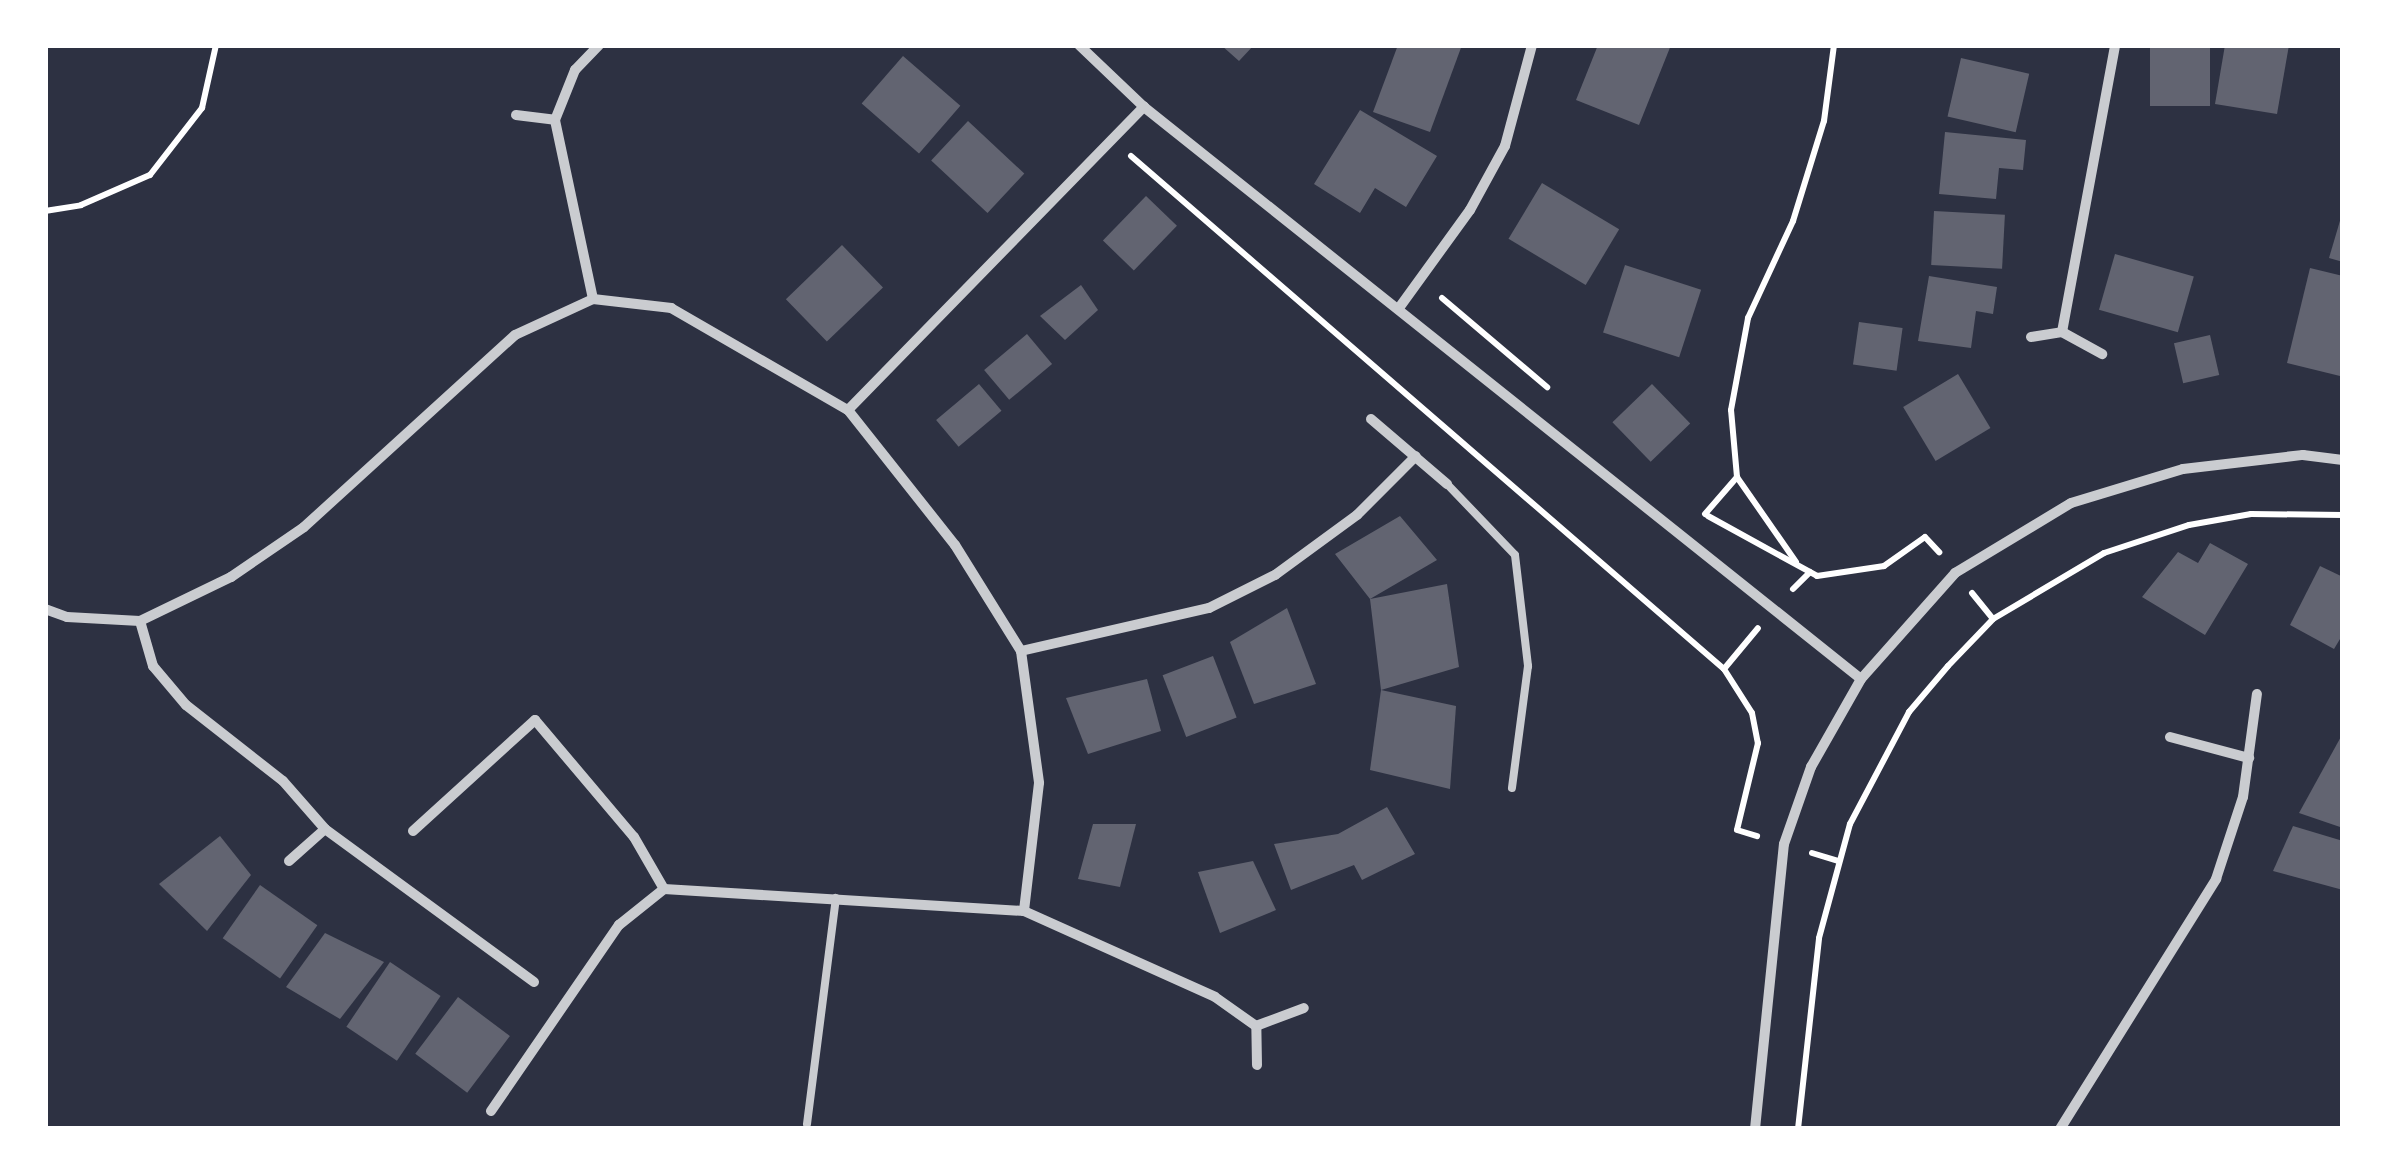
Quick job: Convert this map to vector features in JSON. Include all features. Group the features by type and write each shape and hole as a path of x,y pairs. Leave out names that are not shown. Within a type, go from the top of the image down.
{"street":[{"path":"594,299 555,120 575,70 599,45"},
{"path":"1079,45 1144,106 1860,679"},
{"path":"1399,308 1470,210 1505,146 1532,45"},
{"path":"2062,332 2115,45"},
{"path":"848,410 1144,106"},
{"path":"516,115 555,120"},
{"path":"45,608 68,617 140,621 231,577 304,527 514,335 594,299 671,308 848,410 955,545 1021,651 1039,783 1024,911"},
{"path":"2031,337 2062,332 2102,354"},
{"path":"1371,419 1447,484"},
{"path":"1755,1129 1784,844 1811,767 1860,679 1954,572 2071,503 2183,469 2303,455 2343,460"},
{"path":"1021,651 1209,608 1275,575 1357,515 1416,456"},
{"path":"140,621 153,666 186,705 283,780 325,829 534,982"},
{"path":"2060,1129 2216,879 2250,758 2258,694"},
{"path":"412,830 535,720 634,837 664,889"},
{"path":"2170,737 2250,758"},
{"path":"290,861 325,829"},
{"path":"491,1111 619,924 664,889 1024,911 1215,997 1256,1026"},
{"path":"1256,1026 1304,1008"},
{"path":"1256,1026 1257,1066"}],"lane":[{"path":"1447,484 1515,556 1528,666 1512,788"},
{"path":"807,1124 836,898"}],"path":[{"path":"45,212 81,205 150,175 202,108 216,45"},
{"path":"1799,566 1737,476 1730,410 1737,360 1824,121 1834,45"},
{"path":"1114,141 1711,656 1752,713 1758,743 1737,830 1840,862"},
{"path":"1419,278 1562,400"},
{"path":"1704,514 1737,476"},
{"path":"1695,508 1817,576 1849,575 1884,566 1925,538 1994,619"},
{"path":"1798,1129 1818,938 1850,824 1909,712 1994,619 2104,552 2189,524 2251,514 2343,515"}],"building":[{"path":"1221,45 1254,45 1239,61"},
{"path":"1398,45 1462,45 1430,132 1373,112"},
{"path":"1598,45 1671,45 1639,125 1576,100"},
{"path":"2150,45 2210,45 2210,106 2150,106"},
{"path":"2225,45 2289,45 2277,114 2215,104"},
{"path":"903,56 960,106 919,153 862,104"},
{"path":"1961,58 2029,74 2016,132 1948,116"},
{"path":"1360,110 1437,156 1406,207 1375,188 1360,213 1314,184"},
{"path":"968,121 1024,174 987,213 931,160"},
{"path":"1945,132 2026,140 2023,170 1999,168 1996,199 1939,194"},
{"path":"1542,183 1619,229 1586,285 1509,239"},
{"path":"1146,196 1177,226 1134,270 1103,241"},
{"path":"1934,211 2005,215 2002,269 1931,265"},
{"path":"2343,214 2343,262 2329,258"},
{"path":"842,245 883,287 827,342 786,299"},
{"path":"2115,254 2194,277 2178,332 2099,310"},
{"path":"1625,265 1701,290 1679,357 1603,333"},
{"path":"2310,268 2343,276 2340,376 2287,363"},
{"path":"1929,276 1997,287 1993,314 1976,311 1971,348 1918,341"},
{"path":"1081,285 1098,310 1065,340 1040,316"},
{"path":"1859,322 1903,328 1897,371 1853,365"},
{"path":"1027,334 1052,364 1009,400 984,370"},
{"path":"2210,335 2219,375 2183,383 2174,343"},
{"path":"1958,374 1990,428 1936,461 1903,407"},
{"path":"979,384 1001,411 959,447 936,420"},
{"path":"1652,384 1690,424 1651,462 1612,422"},
{"path":"1400,516 1437,560 1370,599 1335,554"},
{"path":"2210,543 2248,564 2205,635 2142,597 2178,552 2198,563"},
{"path":"2320,566 2343,577 2343,634 2334,649 2290,625"},
{"path":"1447,584 1459,667 1381,690 1370,599"},
{"path":"1287,608 1316,684 1254,704 1230,642"},
{"path":"1213,656 1237,718 1186,737 1163,675"},
{"path":"1147,679 1161,731 1088,754 1066,698"},
{"path":"1381,690 1456,706 1450,789 1370,770"},
{"path":"2343,733 2343,828 2299,813"},
{"path":"1387,807 1415,854 1362,880 1354,865 1291,890 1274,844 1338,834"},
{"path":"1093,824 1136,824 1120,887 1078,879"},
{"path":"2293,826 2343,841 2343,890 2273,871"},
{"path":"220,836 251,875 207,931 159,884"},
{"path":"1253,861 1276,910 1220,933 1198,872"},
{"path":"260,885 317,925 280,978 223,938"},
{"path":"325,933 384,962 340,1019 286,987"},
{"path":"390,962 441,996 397,1061 346,1027"},
{"path":"458,997 510,1036 467,1093 415,1054"}]}
